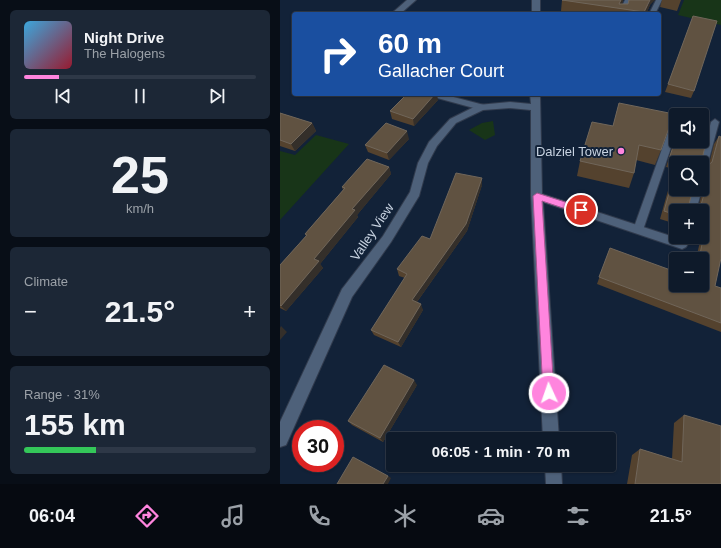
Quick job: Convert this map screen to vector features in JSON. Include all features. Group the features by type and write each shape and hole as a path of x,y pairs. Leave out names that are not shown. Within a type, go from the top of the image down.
{"street":[{"path":"397,12 412,0"},
{"path":"536,0 536,12"},
{"path":"535,96 537,196 551,432"},
{"name":"Valley View","path":"280,439 347,293 387,239 415,193 423,163 433,144 453,121 481,107 510,105 535,107"},
{"path":"537,196 638,230 669,238"},
{"path":"553,472 554,484"}],"lane":[{"path":"622,12 628,0"},
{"path":"653,12 659,0"},
{"path":"440,96 481,107"},
{"path":"706,156 715,122"},
{"path":"638,230 669,142"}],"green space":[{"path":"684,0 721,0 721,25 678,15"},
{"path":"493,121 495,135 485,140 469,130 482,123"},
{"path":"316,135 349,144 280,220 280,151 295,155"}],"building":[{"path":"562,0 621,0 619,4 628,4 629,0 650,0 644,12"},
{"path":"693,16 717,21 694,91 668,84"},
{"path":"405,96 433,96 413,119 390,111"},
{"name":"Dalziel Tower","path":"619,103 669,113 669,128 661,150 639,145 634,173 580,161 592,122 613,126"},
{"path":"280,113 312,123 291,144 280,140"},
{"path":"386,123 407,131 387,153 365,145"},
{"path":"719,136 721,137 721,258 715,286 721,288 721,323 599,277 610,248 669,269 669,292 709,292 709,252 700,252 702,244 709,244 709,204 701,204 704,196 709,196 709,164 712,162"},
{"path":"673,148 705,148 703,156 670,156"},
{"path":"367,159 389,167 352,209 355,210 314,259 319,261 281,306 280,265 307,235 305,234 345,188 342,187"},
{"path":"456,173 482,178 466,224 412,300 421,304 398,342 371,330 407,274 397,269 422,236 430,239"},
{"path":"669,193 669,196 691,196 689,204 669,204 669,213 664,211"},
{"path":"384,365 414,380 380,438 348,421"},
{"path":"684,415 721,426 721,484 635,484 640,449 682,462"},
{"path":"353,457 388,476 383,484 337,484"}],"place":[{"name":"Dalziel Tower","path":"621,151"}],"route":[{"path":"549,393 537,196 581,210"}]}
